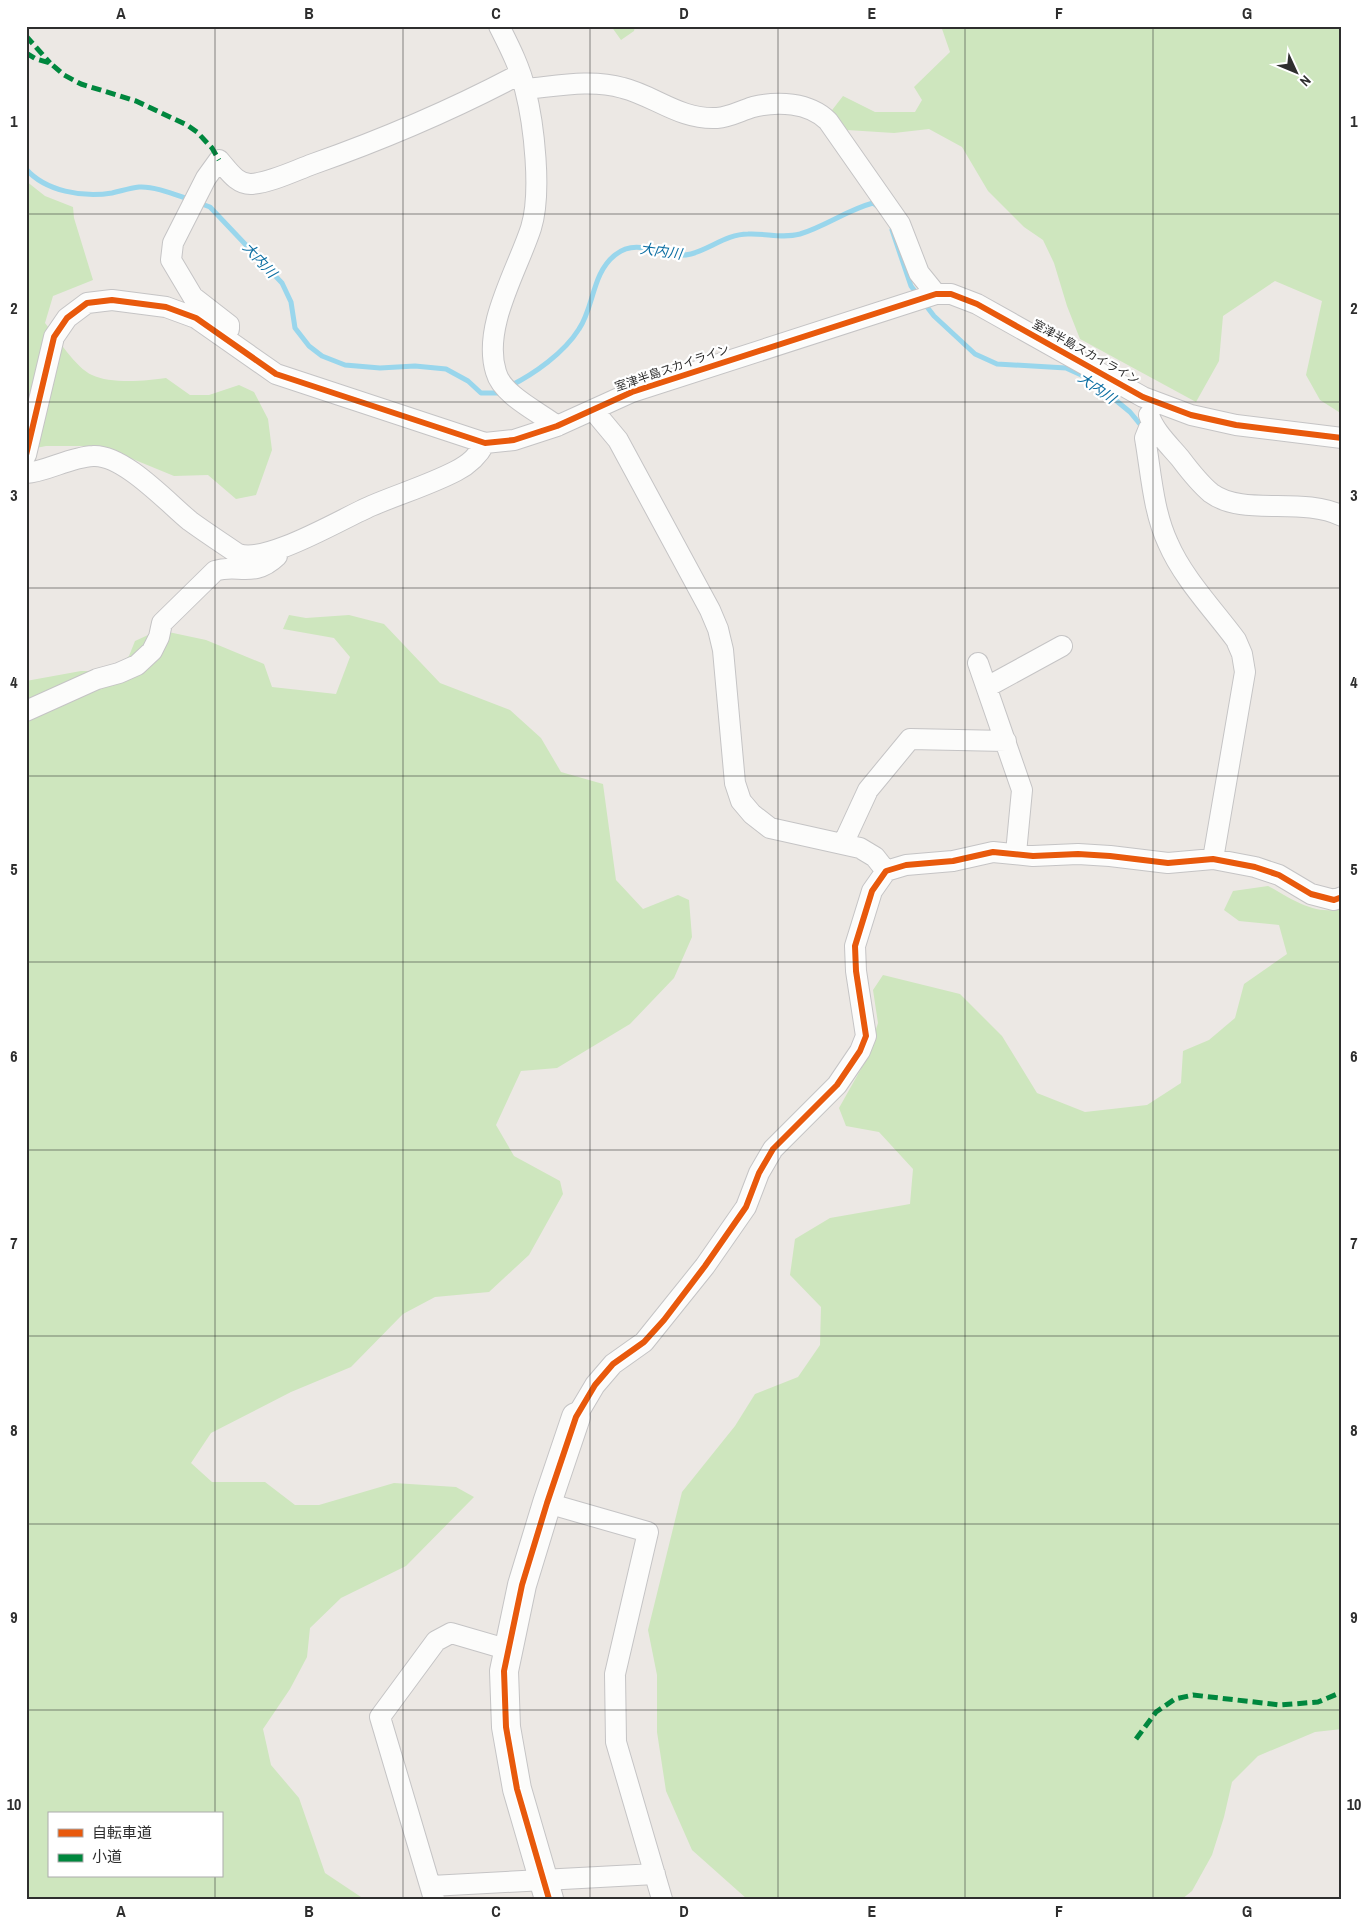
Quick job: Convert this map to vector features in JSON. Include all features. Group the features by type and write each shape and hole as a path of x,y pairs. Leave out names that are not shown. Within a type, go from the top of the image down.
{"street":[{"path":"499,26 509,45 523,81 533,134 536,189 531,226 506,292 492,344 496,374 511,395 557,426"},
{"path":"229,339 229,325 193,297 171,260 173,243 206,178 219,160 236,180 250,184 281,176 523,81 590,82 624,88 659,104 695,116 714,118 728,117 754,107 781,104 808,107 818,111 828,120 900,224 919,273 936,294"},
{"name":"室津半島スカイライン","path":"26,455 54,337 67,318 88,303 112,300 166,307 196,318 229,339 276,374 485,443 514,440 557,426 632,392 936,294 951,294 977,304 1143,397 1191,415 1236,425 1342,438"},
{"path":"1143,397 1149,429 1158,510 1166,540 1176,559 1236,640 1242,654 1245,672 1213,859"},
{"path":"593,410 618,440 710,610 718,629 723,650 735,783 742,801 752,814 770,828 860,848 876,857 886,871"},
{"path":"1149,429 1212,494 1231,502 1314,506 1342,516"},
{"path":"26,473 60,462 94,456 109,458 133,473 192,522 238,554 255,556 284,547 371,506 457,471 477,458 485,443"},
{"path":"26,712 97,679 119,673 137,665 152,651 160,637 162,623 215,571 223,568 253,570 274,559 284,547"},
{"path":"987,686 1062,646"},
{"path":"978,664 1022,790 1016,853"},
{"path":"843,844 868,790 910,738 1006,741"},
{"path":"546,1889 517,1789 506,1727 504,1671 522,1585 546,1504 576,1418 595,1385 613,1364 644,1342 706,1266 746,1207 759,1173 773,1149 836,1085 860,1052 866,1036 856,971 856,946 872,892 886,871 906,865 953,861 994,852 1033,856 1078,854 1110,856 1168,863 1213,859 1263,869 1279,875 1311,894 1334,900 1342,897"},
{"path":"546,1504 648,1532 615,1674 616,1742 662,1899"},
{"path":"509,1650 451,1633 436,1641 380,1717 433,1892 546,1889 656,1874"}],"green space":[{"path":"611,26 635,26 634,31 621,40"},
{"path":"941,26 1342,26 1342,414 1320,400 1306,375 1322,301 1275,281 1223,316 1219,361 1196,402 1080,339 1067,306 1054,263 1043,240 1024,227 988,191 962,147 929,129 894,133 847,130 829,114 843,96 875,112 915,112 922,100 914,87 950,52"},
{"path":"26,181 45,196 73,207 74,218 93,280 53,296 45,323 80,366 92,375 100,378 129,381 166,378 190,395 209,395 239,385 254,392 268,419 272,450 256,495 236,499 208,475 174,476 101,446 46,446 26,450"},
{"path":"289,615 306,618 349,615 384,624 440,683 510,710 541,738 561,772 603,784 616,880 643,909 678,895 689,900 692,937 674,978 630,1024 557,1068 521,1071 496,1125 514,1156 560,1181 563,1194 529,1255 489,1292 435,1297 403,1314 351,1367 291,1392 211,1433 191,1463 212,1482 265,1482 295,1505 319,1505 394,1483 456,1487 474,1497 406,1566 341,1598 310,1628 307,1657 290,1689 263,1729 271,1765 299,1798 325,1873 364,1899 26,1899 26,681 81,671 111,671 129,656 135,641 159,630 206,640 264,664 272,687 336,694 350,657 334,638 283,629"},
{"path":"1268,886 1294,901 1313,908 1332,910 1342,908 1342,1729 1315,1732 1258,1756 1232,1782 1224,1817 1212,1855 1192,1891 1182,1899 747,1899 692,1850 666,1791 657,1732 657,1675 648,1630 682,1492 735,1426 755,1394 798,1377 820,1345 821,1307 790,1275 795,1239 830,1218 910,1204 913,1169 879,1132 846,1126 839,1108 866,1060 878,1023 873,990 883,975 960,994 1002,1036 1037,1093 1085,1112 1147,1105 1181,1083 1183,1051 1209,1040 1235,1018 1244,984 1287,954 1279,925 1239,921 1224,910 1233,891"}],"waterway":[{"name":"大内川","path":"26,169 43,183 65,191 101,194 145,187 165,191 191,200"},
{"name":"大内川","path":"199,203 210,207 282,283 291,302 295,328 309,346 322,356 345,365 380,368 415,366 446,369 468,381 481,393 497,393 502,390"},
{"name":"大内川","path":"510,386 548,362 573,338 584,320 597,281 607,262 624,250 634,247 671,254 691,254 733,236 755,234 787,236 800,234 863,206 873,203 877,206"},
{"name":"大内川","path":"892,230 911,286 917,294"},
{"name":"大内川","path":"924,303 934,316 975,354 997,364 1066,368 1090,379 1130,412 1144,429"}],"marked path":[{"path":"26,36 50,63"},
{"path":"26,53 36,59 50,63 64,75 81,84 136,101 187,125 197,132 212,148 219,160"},
{"path":"1136,1739 1156,1712 1175,1699 1193,1695 1280,1705 1318,1702 1342,1692"}],"cycle path":[{"path":"26,455 54,337 67,318 87,303 112,300 166,307 196,318 276,374 485,443 514,440 557,426 632,392 936,294 951,294 977,304 1143,397 1191,415 1236,425 1342,438"},
{"path":"549,1899 517,1789 506,1727 504,1671 522,1585 547,1503 576,1417 595,1385 613,1364 644,1342 664,1320 746,1207 759,1173 773,1149 837,1085 860,1051 866,1036 856,971 855,946 872,891 886,871 906,865 953,861 993,852 1033,856 1078,854 1110,856 1168,863 1213,859 1255,867 1279,875 1311,894 1334,900 1342,897"}]}
